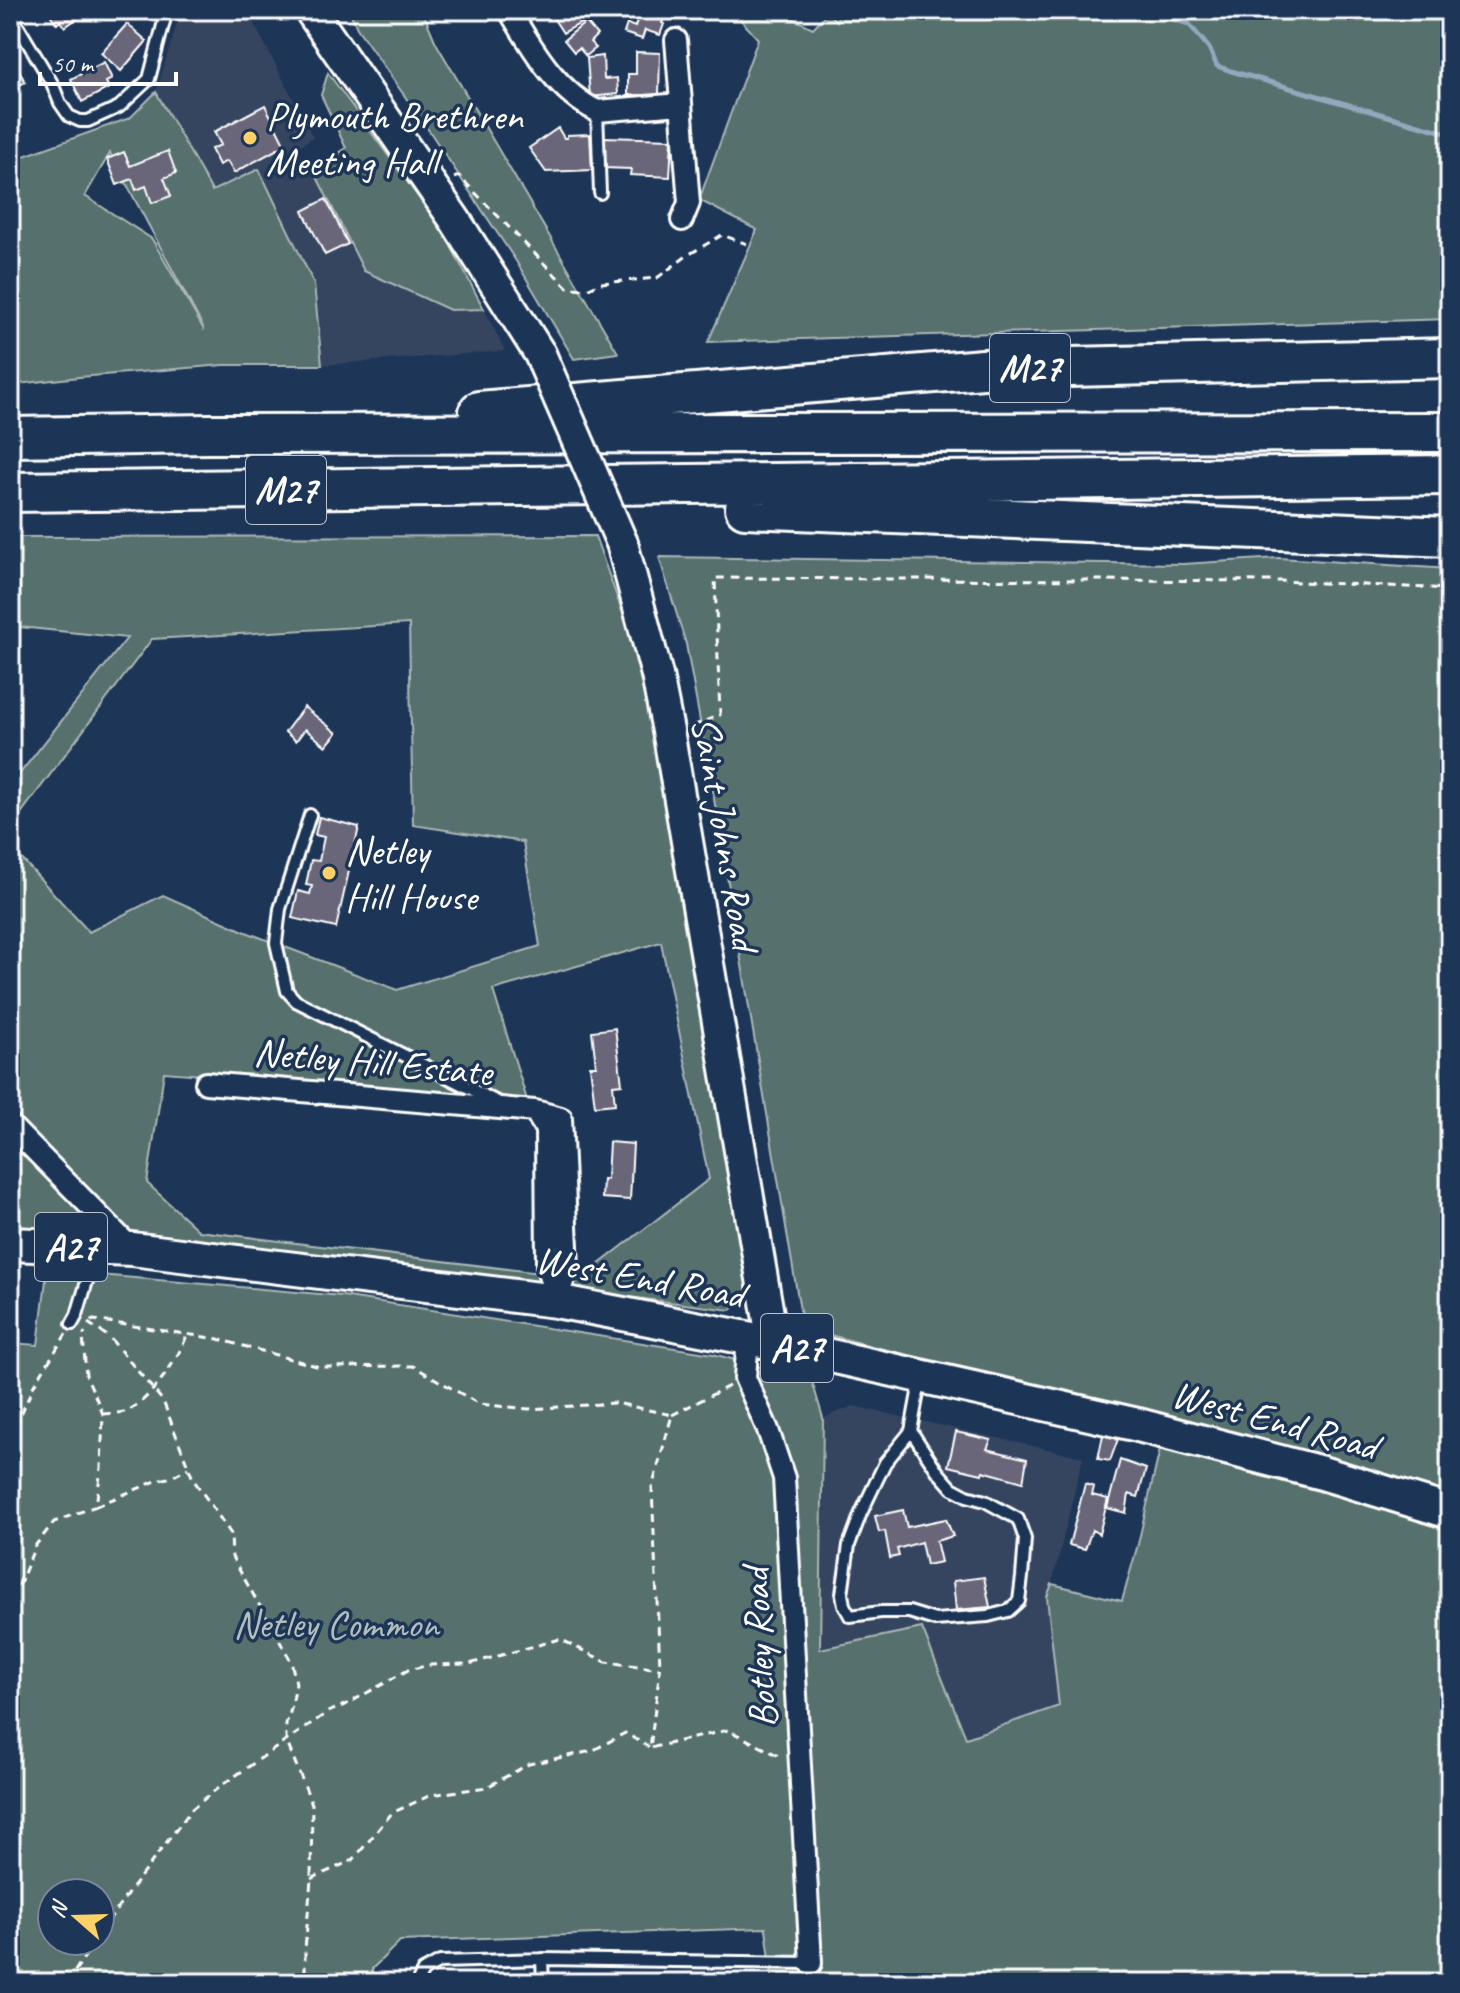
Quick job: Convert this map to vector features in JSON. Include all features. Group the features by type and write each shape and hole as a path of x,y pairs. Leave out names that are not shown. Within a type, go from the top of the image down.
{"highway":[{"name":"M27","path":"208,434 983,369 1450,358"},
{"name":"M27","path":"10,437 1450,432"},
{"name":"M27","path":"10,492 1450,475"},
{"name":"M27","path":"311,490 1450,537"}],"main road":[{"name":"Saint Johns Road","path":"310,10 455,220 540,354 622,543 657,675 669,736 761,1340"},
{"name":"A27","path":"10,1244 132,1249"},
{"name":"West End Road","path":"132,1249 556,1301 761,1340 1138,1425 1322,1473 1450,1512"}],"street":[{"path":"509,10 559,83 585,105 597,111 681,104"},
{"path":"676,40 689,203 682,220"},
{"name":"Netley Hill Estate","path":"206,1083 535,1111 546,1130 547,1267 556,1301"},
{"path":"10,1125 132,1249"},
{"name":"Botley Road","path":"761,1340 745,1378 768,1430 784,1478 811,1963"}],"lane":[{"path":"10,13 69,116 88,121 119,107 149,79 167,10"},
{"path":"597,111 600,193"},
{"path":"310,815 280,909 276,943 287,991 296,1001 512,1109"},
{"path":"74,1320 96,1248"},
{"path":"911,1431 952,1488 1018,1519 1025,1539 1019,1601 1008,1611 988,1616 935,1620 909,1612 850,1616 844,1605 842,1594 849,1545 885,1463 911,1431 921,1376"},
{"path":"417,1983 423,1971 440,1962 542,1959 811,1963"},
{"path":"542,1959 543,1983"}],"path":[{"path":"431,185 459,176 568,288 587,289 600,283 657,278 722,235 747,244"},
{"path":"669,736 720,715 715,578 1280,581 1450,589"},
{"path":"10,1439 34,1385 74,1320 88,1323 109,1337 163,1401 202,1494 231,1534 232,1557 291,1661 296,1683 286,1724 286,1740 312,1804 305,1983"},
{"path":"96,1506 103,1414 86,1375 83,1336 88,1323 94,1320 218,1339 320,1367 413,1366 479,1404 529,1409 616,1403 672,1415 745,1378"},
{"path":"103,1414 127,1412 152,1389 183,1347 187,1335"},
{"path":"650,1748 660,1669 652,1488 672,1415"},
{"path":"10,1597 19,1586 35,1546 54,1522 189,1468"},
{"path":"116,1911 192,1809 328,1712 408,1670 430,1665 469,1664 560,1639 606,1662 660,1669"},
{"path":"311,1879 353,1860 392,1813 431,1795 487,1787 529,1764 592,1751 625,1733 650,1748 728,1730 800,1767"},
{"path":"67,1983 84,1957"}],"shaded area":[{"path":"181,10 247,10 313,137 295,149 314,171 364,271 450,310 484,309 505,351 322,365 314,284 259,169 212,192 156,92"},
{"path":"853,1406 1083,1457 1047,1598 1060,1706 966,1738 922,1628 820,1649 823,1418"}],"green space":[{"path":"349,10 422,10 436,43 618,353 574,359 516,261 357,28"},
{"path":"732,10 775,10 813,28 827,13 837,21 838,10 1450,10 1450,319 708,342 757,230 699,200 758,39"},
{"path":"328,73 443,231 484,309 450,310 364,271 314,171 346,148 321,95"},
{"path":"156,92 212,191 259,169 314,284 322,365 224,365 10,385 10,161 130,118","holes":["110,153 203,328 152,239 85,196"]},
{"path":"595,536 628,628 661,758 754,1294 731,1310 574,1290 10,1235 10,846 89,932 163,895 246,932 397,990 540,946 523,842 413,825 409,624 152,639 10,828 10,786 127,638 10,626 10,537","holes":["661,942 709,1179 581,1278 199,1231 147,1183 164,1072 527,1100 493,990"]},
{"path":"659,557 1183,564 1279,558 1450,569 1450,1497 803,1328 686,644"},
{"name":"Netley Common","path":"47,1272 342,1296 713,1354 812,1381 823,1418 820,1649 922,1628 966,1738 1059,1706 1047,1597 1052,1584 1122,1601 1160,1449 1371,1505 1450,1532 1450,1983 773,1983 766,1928 400,1941 372,1969 373,1983 10,1983 10,1343 38,1345"}],"building":[{"path":"47,10 78,10 82,15 65,27 60,21 57,24"},
{"path":"548,10 575,10 583,22 563,33"},
{"path":"640,10 666,10 660,35 645,30 642,39 624,33 627,24 635,27"},
{"path":"586,22 597,35 590,42 596,48 586,56 579,48 574,52 564,40"},
{"path":"127,24 147,41 121,71 101,53"},
{"path":"636,52 660,53 659,95 628,95 628,74 636,74"},
{"path":"603,56 604,79 617,78 618,94 590,97 587,58"},
{"path":"15,62 25,82 10,90 10,65"},
{"path":"104,62 112,79 106,82 109,88 82,102 71,79"},
{"name":"Plymouth Brethren Meeting Hall","path":"265,105 285,145 234,173 227,161 219,165 211,149 221,145 214,132"},
{"path":"558,128 564,138 567,135 590,134 592,170 546,172 529,148"},
{"path":"604,137 672,139 670,177 630,175 631,169 603,168"},
{"path":"168,151 176,173 164,178 171,196 152,203 146,186 136,190 132,179 117,185 107,159 124,152 130,166"},
{"path":"326,199 348,244 325,255 303,211"},
{"path":"304,707 337,733 326,746 305,729 296,741 285,732"},
{"name":"Netley Hill House","path":"319,817 359,827 336,928 292,918 298,891 310,894 312,886 306,885 311,860 319,861 324,837 315,835"},
{"path":"615,1028 622,1084 613,1085 615,1104 595,1106 590,1066 596,1066 592,1031"},
{"path":"609,1142 633,1144 630,1200 602,1198 603,1179 607,1179"},
{"path":"10,1305 18,1306 16,1328 10,1327"},
{"path":"956,1432 991,1440 987,1449 1027,1459 1023,1482 983,1471 982,1474 948,1466"},
{"path":"1103,1435 1118,1439 1110,1461 1098,1459"},
{"path":"1120,1460 1146,1469 1138,1497 1129,1494 1126,1513 1107,1508"},
{"path":"1085,1484 1094,1487 1092,1495 1108,1499 1099,1534 1092,1530 1085,1549 1069,1545"},
{"path":"903,1510 907,1527 946,1519 953,1536 936,1541 941,1562 926,1565 921,1542 897,1549 899,1556 890,1558 885,1531 879,1532 875,1516"},
{"path":"984,1577 990,1607 956,1610 953,1581"}],"waterway":[{"path":"1144,10 1189,24 1209,48 1217,66 1450,134"}],"place":[{"name":"Plymouth Brethren Meeting Hall","path":"250,138"},
{"name":"Netley Hill House","path":"329,873"}]}
